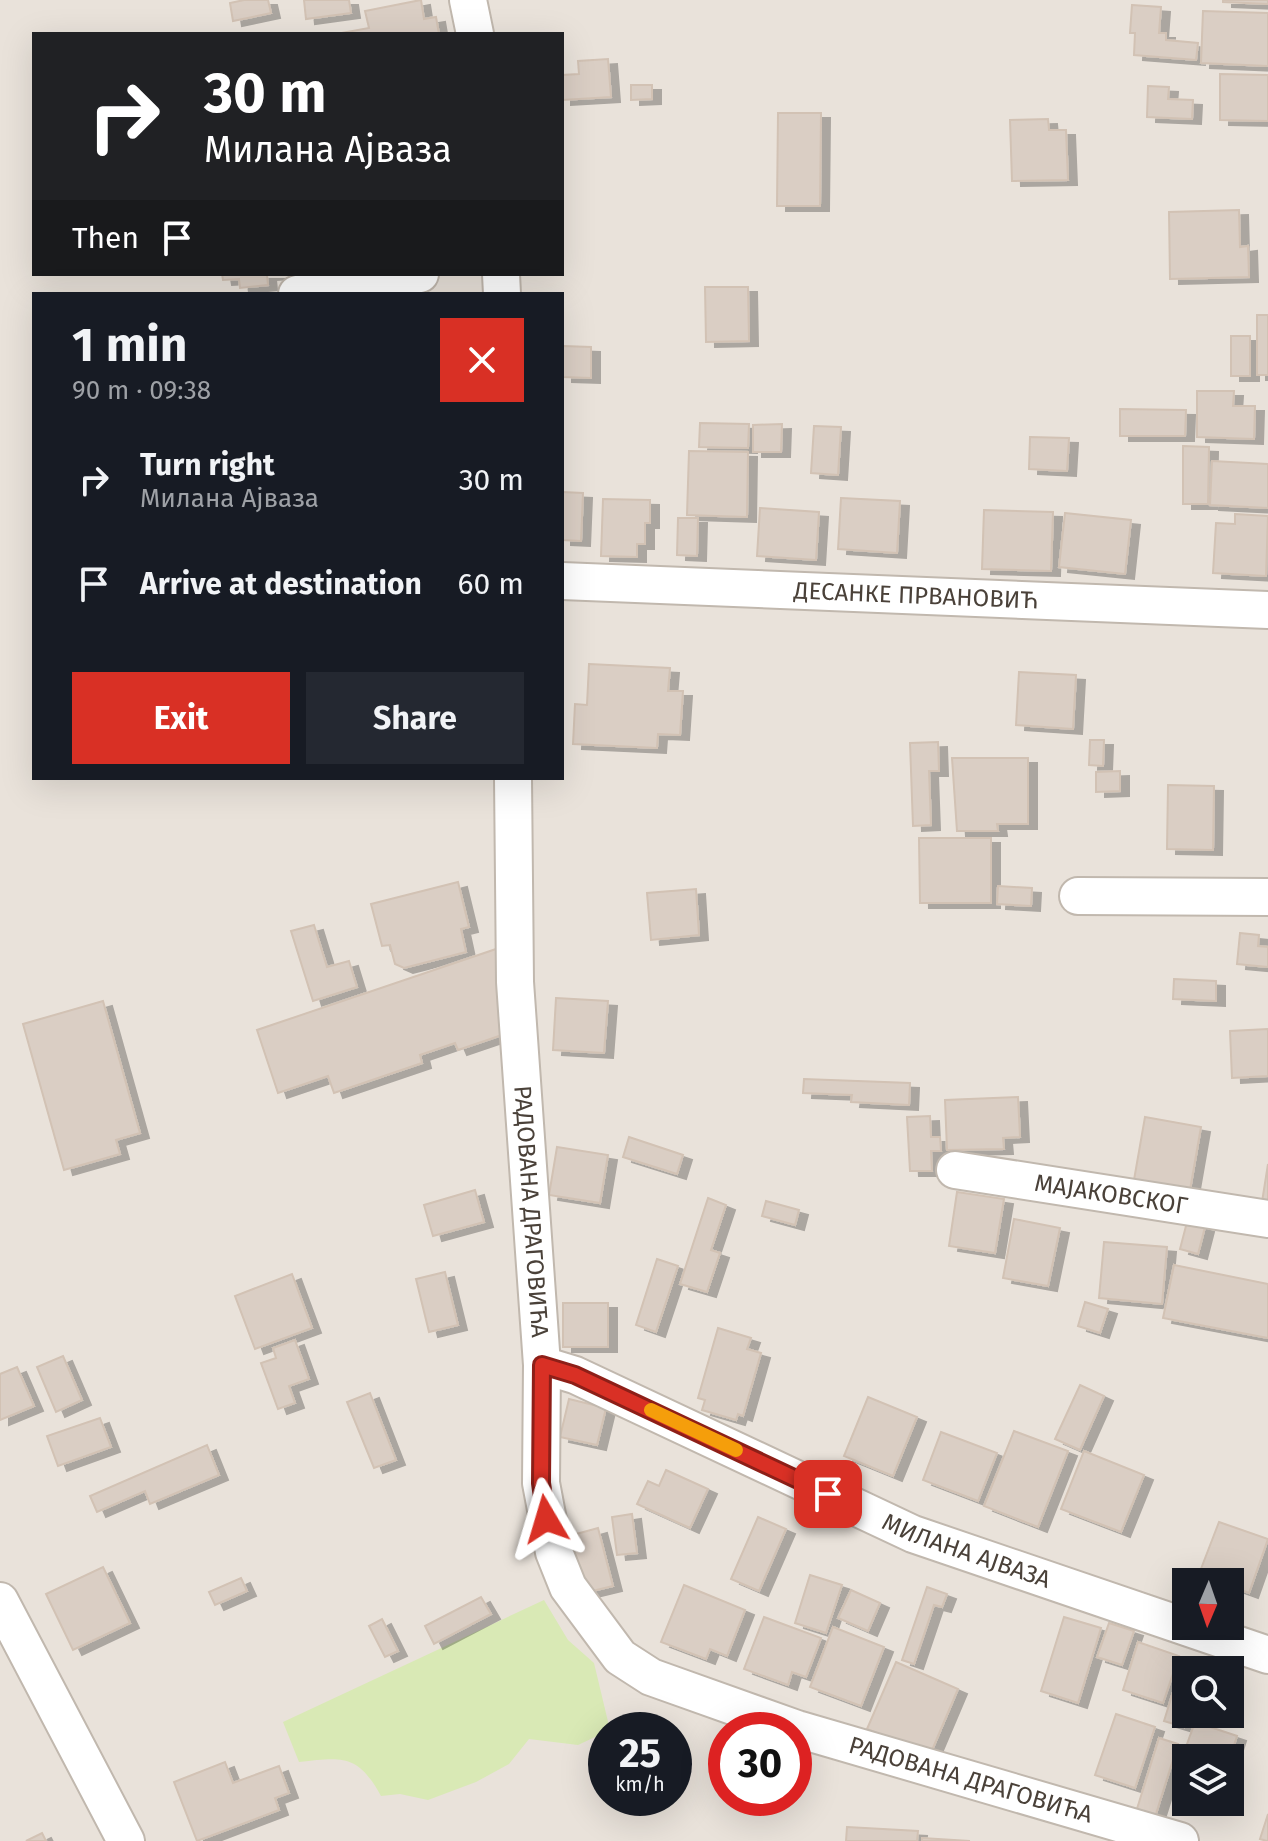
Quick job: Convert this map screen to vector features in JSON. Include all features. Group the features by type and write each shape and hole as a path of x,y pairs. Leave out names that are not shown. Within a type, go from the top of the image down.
{"street":[{"path":"468,0 475,32"},
{"path":"309,292 408,276"},
{"name":"ДЕСАНКЕ ПРВАНОВИЋ","path":"564,581 1268,610"},
{"name":"РАДОВАНА ДРАГОВИЋА","path":"513,780 515,982 542,1365 541,1483 554,1552 568,1587 620,1657 651,1677 797,1729 1180,1841"},
{"path":"1078,896 1268,897"},
{"name":"МАЈАКОВСКОГ","path":"955,1170 1268,1219"},
{"name":"МИЛАНА АЈВАЗА","path":"542,1365 575,1375 913,1534 1268,1655"},
{"path":"0,1601 126,1841"}],"shaded area":[{"path":"0,0 1268,0 1268,1841 0,1841"}],"green space":[{"path":"544,1600 568,1640 594,1663 606,1712 588,1712 588,1740 578,1745 529,1739 509,1764 476,1782 428,1800 400,1794 381,1796 365,1772 348,1761 327,1759 299,1762 283,1722"}],"building":[{"path":"268,0 271,13 233,21 230,3"},
{"path":"304,0 349,0 351,13 306,19"},
{"path":"421,0 424,19 436,17 439,32 347,32 369,28 365,11"},
{"path":"1268,0 1268,4 1223,2"},
{"path":"1132,5 1161,7 1159,33 1166,33 1166,40 1198,43 1196,60 1134,55 1135,33 1130,33"},
{"path":"1203,11 1268,13 1268,66 1201,63"},
{"path":"608,59 611,97 564,100 564,75 579,74 578,61"},
{"path":"1220,74 1268,75 1268,121 1220,120"},
{"path":"631,85 652,85 652,99 631,100"},
{"path":"1148,86 1169,87 1168,99 1193,100 1192,119 1147,117"},
{"path":"778,113 821,113 820,206 777,206"},
{"path":"1048,119 1049,130 1066,130 1068,180 1012,181 1010,120"},
{"path":"1239,210 1240,247 1248,246 1249,277 1170,279 1169,212"},
{"path":"222,276 267,276 268,285 240,288 239,279 223,280"},
{"path":"705,287 748,287 749,341 706,342"},
{"path":"1257,315 1268,315 1268,375 1257,375"},
{"path":"1231,336 1250,336 1250,376 1231,376"},
{"path":"564,346 591,347 591,378 564,377"},
{"path":"1197,391 1234,391 1233,406 1255,406 1254,439 1197,437"},
{"path":"1120,409 1186,410 1185,436 1120,436"},
{"path":"700,423 749,424 748,448 699,447"},
{"path":"782,424 781,452 753,452 753,425"},
{"path":"814,426 841,427 838,475 811,473"},
{"path":"1030,437 1069,438 1067,471 1029,469"},
{"path":"1183,446 1209,447 1208,504 1183,504"},
{"path":"689,451 748,452 747,517 687,515"},
{"path":"1212,461 1268,464 1268,508 1210,505"},
{"path":"564,492 583,493 581,541 564,540"},
{"path":"841,498 900,501 897,553 838,549"},
{"path":"603,499 650,500 650,523 645,523 645,544 637,544 637,557 601,556"},
{"path":"760,508 819,512 816,560 757,556"},
{"path":"984,510 1053,512 1051,571 982,569"},
{"path":"1065,513 1131,520 1125,574 1059,567"},
{"path":"1235,514 1268,516 1266,576 1213,573 1216,523 1235,524"},
{"path":"678,518 698,518 697,556 677,555"},
{"path":"589,664 670,668 668,691 683,691 680,735 658,734 657,748 573,744 575,704 587,705"},
{"path":"1019,672 1076,675 1073,729 1016,725"},
{"path":"1090,740 1104,740 1103,766 1089,765"},
{"path":"938,742 939,771 929,771 931,825 913,826 910,743"},
{"path":"952,758 1028,758 1028,824 997,824 998,831 957,831"},
{"path":"1120,771 1120,791 1096,792 1096,772"},
{"path":"1168,785 1214,786 1213,850 1167,849"},
{"path":"919,838 991,838 991,903 920,903"},
{"path":"458,882 469,927 461,929 466,952 404,968 395,964 390,945 382,946 371,904"},
{"path":"998,886 1032,888 1031,906 997,904"},
{"path":"696,889 699,935 651,940 647,893"},
{"path":"314,925 327,967 349,961 357,987 313,1001 291,931"},
{"path":"1240,933 1259,935 1258,946 1268,947 1268,967 1237,964"},
{"path":"502,947 502,1035 458,1050 455,1043 420,1055 422,1063 334,1093 328,1076 278,1093 257,1030"},
{"path":"1174,979 1216,981 1216,1001 1173,999"},
{"path":"556,998 608,1001 604,1053 553,1050"},
{"path":"103,1001 140,1133 116,1140 120,1154 64,1170 23,1024"},
{"path":"1268,1029 1268,1076 1232,1078 1230,1031"},
{"path":"804,1079 910,1083 909,1105 851,1102 852,1095 803,1093"},
{"path":"1018,1097 1020,1137 1003,1138 1004,1149 947,1150 945,1100"},
{"path":"930,1116 931,1137 940,1137 941,1151 931,1151 932,1171 910,1171 907,1117"},
{"path":"1145,1117 1201,1127 1190,1190 1134,1180"},
{"path":"629,1137 683,1155 677,1174 623,1157"},
{"path":"557,1147 608,1155 600,1203 549,1195"},
{"path":"1268,1164 1268,1202 1262,1202"},
{"path":"475,1190 484,1222 433,1236 424,1205"},
{"path":"957,1192 1004,1199 995,1253 949,1246"},
{"path":"708,1198 726,1205 711,1250 720,1253 707,1292 680,1284"},
{"path":"766,1201 799,1210 795,1225 762,1216"},
{"path":"1014,1219 1060,1228 1048,1286 1003,1278"},
{"path":"1187,1222 1205,1227 1198,1254 1180,1249"},
{"path":"1104,1242 1167,1247 1162,1304 1099,1298"},
{"path":"657,1259 678,1266 656,1332 636,1325"},
{"path":"1174,1265 1268,1284 1268,1338 1163,1318"},
{"path":"445,1272 458,1325 429,1332 416,1279"},
{"path":"292,1274 312,1328 255,1349 235,1296"},
{"path":"1085,1302 1108,1309 1100,1333 1078,1326"},
{"path":"563,1303 608,1303 608,1347 563,1347"},
{"path":"718,1328 751,1338 747,1349 761,1353 743,1416 738,1414 736,1420 702,1410 705,1400 698,1398"},
{"path":"295,1340 309,1379 289,1386 295,1403 278,1409 261,1363 276,1358 273,1348"},
{"path":"63,1356 82,1400 56,1412 37,1367"},
{"path":"17,1367 34,1406 0,1420 0,1374"},
{"path":"1080,1385 1104,1396 1080,1450 1055,1439"},
{"path":"370,1393 396,1460 374,1468 347,1402"},
{"path":"868,1397 917,1417 893,1476 844,1456"},
{"path":"569,1399 606,1408 597,1445 560,1437"},
{"path":"100,1418 111,1447 58,1466 47,1436"},
{"path":"1014,1431 1068,1451 1038,1527 984,1506"},
{"path":"941,1432 997,1453 978,1501 923,1480"},
{"path":"207,1445 219,1475 150,1504 145,1491 97,1512 90,1496"},
{"path":"1084,1451 1144,1475 1121,1532 1061,1509"},
{"path":"666,1470 708,1489 690,1528 637,1504 648,1481 659,1486"},
{"path":"632,1514 637,1553 617,1555 612,1517"},
{"path":"758,1517 786,1529 759,1591 731,1579"},
{"path":"1219,1522 1268,1539 1249,1593 1244,1591 1244,1568 1201,1568"},
{"path":"598,1528 613,1586 584,1593 569,1536"},
{"path":"103,1567 130,1623 73,1650 46,1594"},
{"path":"810,1575 842,1585 826,1633 795,1623"},
{"path":"241,1578 247,1591 215,1605 209,1592"},
{"path":"684,1585 745,1610 727,1656 710,1649 706,1659 661,1642"},
{"path":"927,1587 947,1594 942,1607 934,1605 914,1664 902,1660"},
{"path":"851,1590 880,1603 868,1631 838,1618"},
{"path":"481,1597 491,1614 434,1644 425,1626"},
{"path":"764,1617 821,1638 806,1677 792,1672 788,1685 744,1669"},
{"path":"1064,1617 1101,1628 1078,1703 1041,1691"},
{"path":"382,1619 398,1651 385,1657 369,1626"},
{"path":"1109,1623 1134,1631 1122,1665 1097,1657"},
{"path":"833,1627 884,1647 861,1706 810,1687"},
{"path":"1138,1642 1179,1656 1172,1656 1172,1677 1163,1703 1123,1690"},
{"path":"896,1662 958,1689 930,1755 867,1729"},
{"path":"1172,1695 1172,1723 1164,1721"},
{"path":"1116,1714 1155,1727 1135,1788 1095,1775"},
{"path":"1193,1728 1213,1728 1237,1736 1234,1744 1187,1744"},
{"path":"1159,1738 1178,1744 1172,1744 1172,1763 1155,1817 1136,1812"},
{"path":"225,1762 233,1783 279,1766 289,1793 275,1798 279,1810 197,1841 174,1782"},
{"path":"1268,1814 1268,1841 1267,1841 1260,1839"},
{"path":"847,1827 918,1831 917,1841 846,1841"},
{"path":"42,1833 46,1841 26,1841"},
{"path":"922,1838 970,1841 922,1841"}],"slow traffic":[{"path":"651,1410 736,1450"}],"route":[{"path":"546,1519 541,1483 542,1365 575,1375 828,1494"}]}
